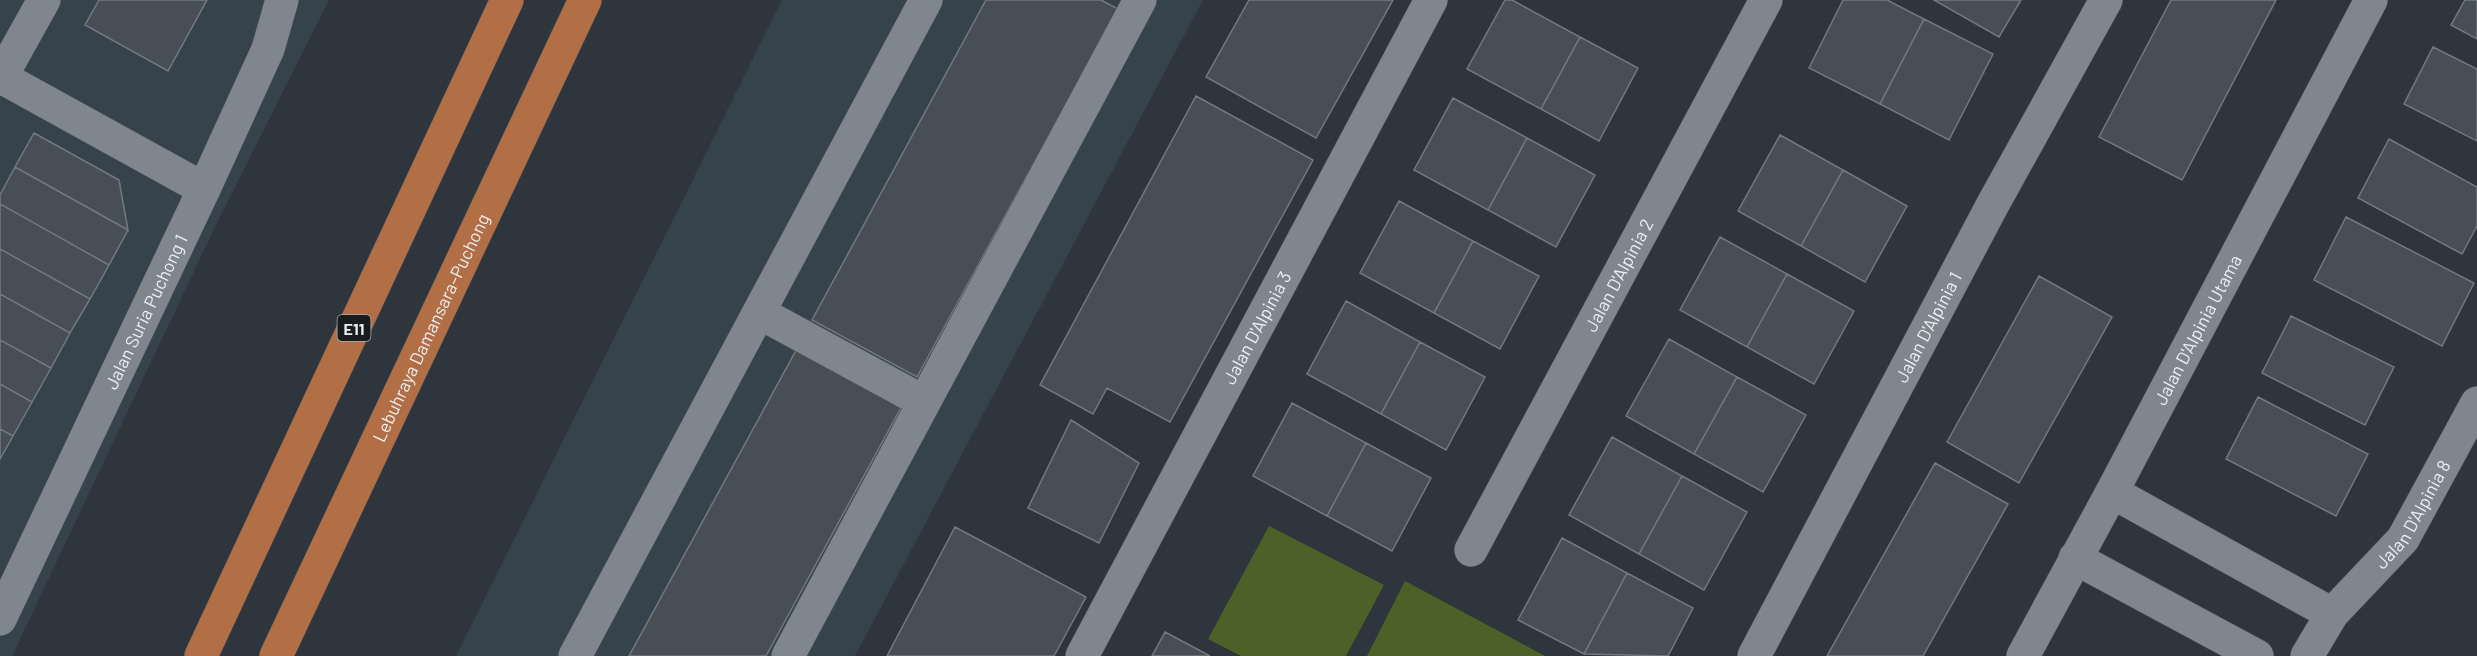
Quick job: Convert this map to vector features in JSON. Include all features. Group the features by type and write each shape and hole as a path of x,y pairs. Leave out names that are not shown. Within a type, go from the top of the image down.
{"highway":[{"name":"E11","path":"201,656 507,0"},
{"name":"Lebuhraya Damansara–Puchong","path":"280,652 585,0"}],"street":[{"path":"44,0 0,78 204,189"},
{"name":"Jalan Suria Puchong 1","path":"3,602 204,189 268,49 282,0"},
{"path":"268,49 300,0"},
{"path":"575,656 926,0"},
{"name":"Jalan D'Alpinia 3","path":"1082,656 1431,0"},
{"name":"Jalan D'Alpinia 2","path":"1471,550 1766,0"},
{"name":"Jalan D'Alpinia 1","path":"1754,656 1993,204 2106,0"},
{"name":"Jalan D'Alpinia Utama","path":"2023,656 2371,0"},
{"path":"788,656 1134,2"},
{"path":"760,313 924,402"},
{"name":"Jalan D'Alpinia 8","path":"2307,656 2332,614 2403,539 2477,403"},
{"path":"2112,492 2332,614"},
{"path":"2075,558 2257,656"}],"shaded area":[{"path":"0,0 329,0 215,227 12,656 0,656"},
{"path":"782,0 1203,0 855,656 456,656"}],"green space":[{"path":"1269,526 1384,585 1346,656 1241,656 1208,639"},
{"path":"1405,581 1545,656 1367,656"}],"building":[{"path":"99,0 207,0 168,71 85,25"},
{"path":"986,0 1101,0 1118,9 917,377 812,320"},
{"path":"1249,0 1393,0 1316,138 1206,77"},
{"path":"1505,0 1512,0 1580,37 1541,109 1467,69"},
{"path":"1843,0 1887,0 1924,19 1880,104 1809,68"},
{"path":"1934,0 2021,0 1999,37"},
{"path":"2171,0 2276,0 2182,180 2099,137"},
{"path":"2465,0 2477,0 2477,39 2451,25"},
{"path":"1924,19 1993,54 1949,140 1880,104"},
{"path":"1580,37 1638,68 1599,141 1541,109"},
{"path":"2433,47 2477,69 2477,141 2404,104"},
{"path":"1196,96 1313,160 1170,422 1107,388 1093,414 1040,385"},
{"path":"1453,98 1527,138 1488,210 1414,170"},
{"path":"34,133 119,180 128,230 15,167"},
{"path":"1780,135 1843,170 1801,246 1738,211"},
{"path":"1527,138 1595,175 1556,247 1488,210"},
{"path":"2389,139 2477,187 2477,226 2462,254 2358,198"},
{"path":"15,167 128,230 109,265 0,204 0,195"},
{"path":"1843,170 1907,206 1865,282 1801,246"},
{"path":"1399,201 1473,241 1434,313 1360,273"},
{"path":"0,204 109,265 90,299 0,249"},
{"path":"2346,217 2474,283 2442,346 2314,280"},
{"path":"1720,237 1787,274 1747,347 1680,310"},
{"path":"1473,241 1539,276 1500,349 1434,313"},
{"path":"0,249 90,299 70,333 0,294"},
{"path":"1787,274 1854,311 1814,384 1747,347"},
{"path":"2039,276 2112,317 2019,483 1947,442"},
{"path":"0,294 70,333 51,368 0,340"},
{"path":"1346,301 1420,342 1381,414 1307,374"},
{"path":"2291,316 2394,367 2365,425 2262,373"},
{"path":"1669,339 1737,377 1694,454 1626,416"},
{"path":"0,340 51,368 32,402 0,384"},
{"path":"1420,342 1485,377 1446,450 1381,414"},
{"path":"799,345 904,402 766,656 629,656"},
{"path":"1737,377 1806,415 1763,492 1694,454"},
{"path":"0,384 32,402 13,436 0,429"},
{"path":"2258,397 2368,454 2336,516 2226,459"},
{"path":"1292,403 1366,443 1327,516 1253,476"},
{"path":"1071,420 1139,463 1099,543 1028,508"},
{"path":"0,429 13,436 0,459"},
{"path":"1612,437 1682,476 1639,554 1569,515"},
{"path":"1366,443 1431,478 1392,551 1327,516"},
{"path":"1935,463 2008,504 1923,656 1827,656"},
{"path":"1682,476 1747,512 1704,590 1639,554"},
{"path":"955,527 1086,597 1054,656 887,656"},
{"path":"1562,538 1627,573 1584,654 1518,620"},
{"path":"1627,573 1693,608 1668,656 1584,654"},
{"path":"1165,632 1210,656 1152,656"}]}
